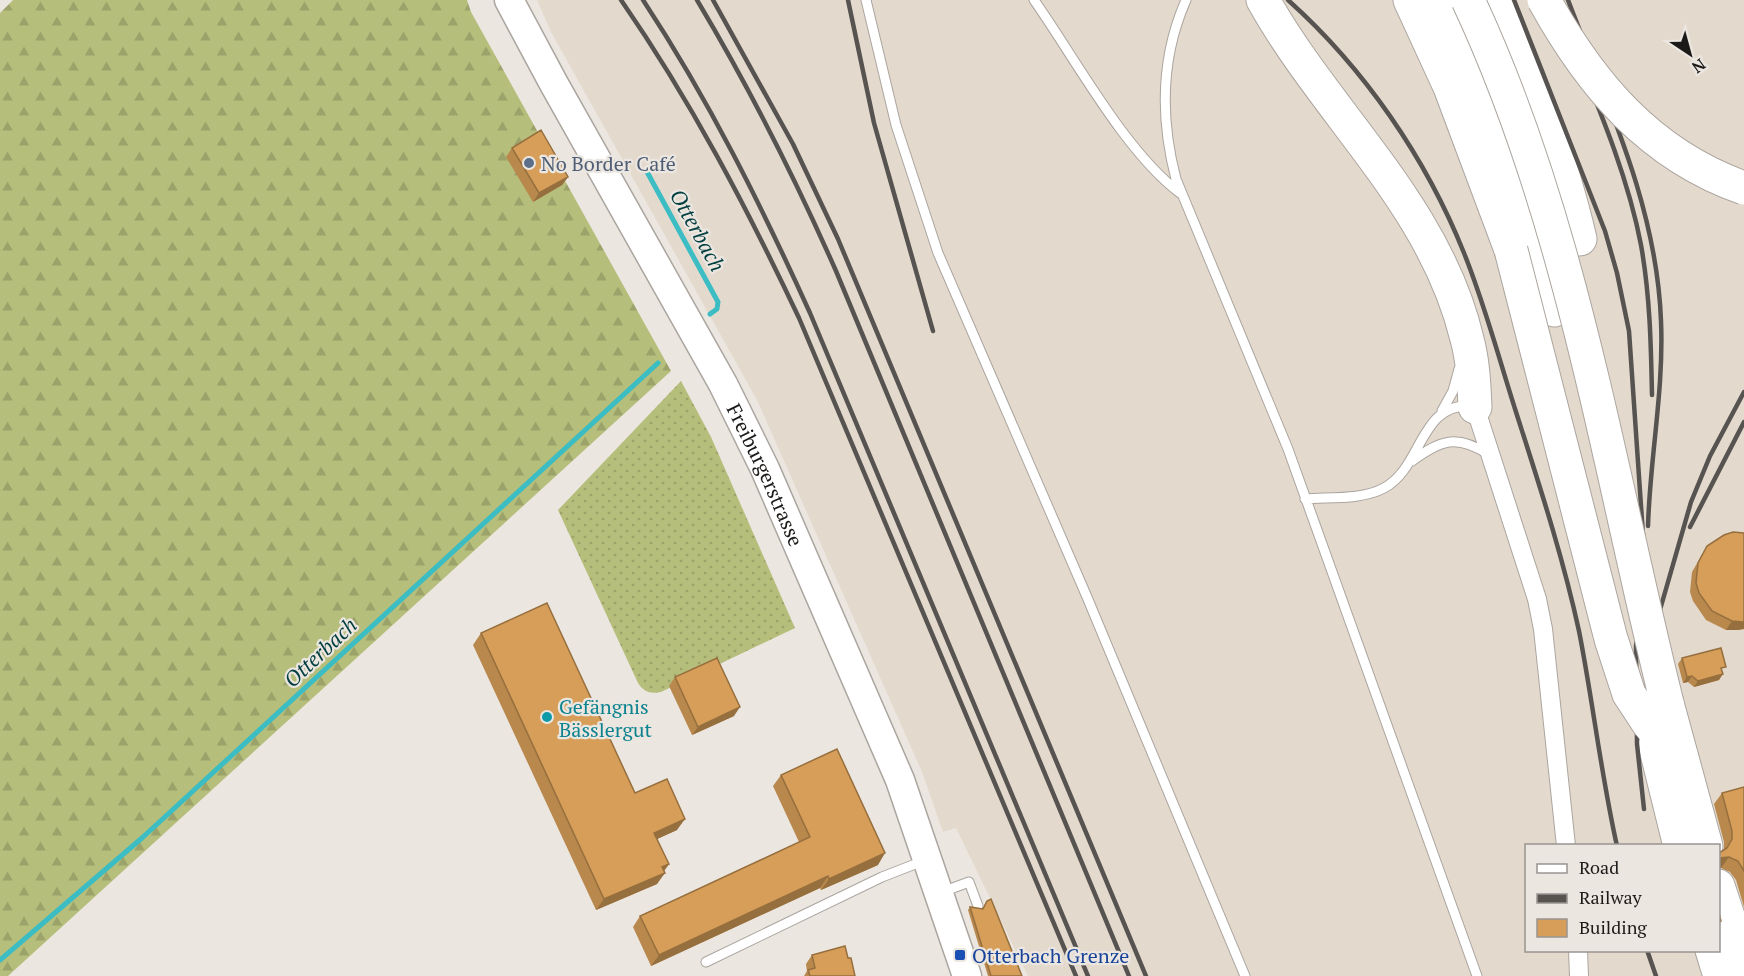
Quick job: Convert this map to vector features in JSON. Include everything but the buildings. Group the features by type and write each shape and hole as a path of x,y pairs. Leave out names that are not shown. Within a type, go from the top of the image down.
{"highway":[{"path":"1263,0 1304,65 1400,193 1431,244 1455,299 1467,337 1475,407"},
{"path":"1410,0 1450,87 1511,250 1611,639 1629,694 1658,715"},
{"path":"1443,0 1490,107 1541,261 1658,715 1705,844"},
{"path":"1468,0 1510,95 1540,180 1562,257 1658,715 1680,844"},
{"path":"1497,0 1544,115 1574,209 1665,652 1658,715"},
{"path":"1544,0 1584,66 1629,119 1679,158 1706,173 1744,188"},
{"path":"1720,889 1744,964"},
{"path":"1712,952 1720,976"}],"main road":[{"name":"Freiburgerstrasse","path":"509,0 735,407 770,480 886,747 928,859 967,976"}],"street":[{"path":"1475,407 1530,574 1540,614 1566,844"},
{"path":"1578,952 1579,976"}],"lane":[{"path":"866,0 896,125 938,253 1087,597 1245,976"},
{"path":"1034,0 1126,135 1156,173 1180,193"},
{"path":"1186,0 1171,45 1164,95 1166,135 1180,193 1288,449 1477,976"},
{"path":"1431,244 1458,347"},
{"path":"1305,499 1377,491 1393,482 1410,462 1429,427 1442,411 1456,382 1460,359"},
{"path":"1442,411 1454,407 1475,407"},
{"path":"1410,462 1444,442 1461,442 1491,456"},
{"path":"706,962 882,877 928,859"},
{"path":"939,892 969,882 978,906"}],"shaded area":[{"path":"537,0 1744,0 1744,976 1028,976 956,828 943,832 922,772 757,400 551,32"}],"green space":[{"path":"13,0 467,0 471,12 671,371 8,976 0,976 0,13"},
{"path":"681,381 711,437 795,628 661,692 654,693 648,692 638,683 558,510"}],"waterway":[{"name":"Otterbach","path":"657,165 646,170 718,302 717,309 710,314"},
{"name":"Otterbach","path":"0,960 142,838 658,363"}],"railway":[{"path":"621,0 647,38 717,156 799,318 1076,976"},
{"path":"643,0 690,76 733,154 810,313 1088,976"},
{"path":"697,0 771,133 836,271 1129,976"},
{"path":"713,0 793,144 838,239 1146,976"},
{"path":"848,0 874,123 933,331"},
{"path":"1288,0 1342,55 1390,116 1431,183 1464,253 1492,332 1566,576 1579,631 1617,844"},
{"path":"1514,0 1605,231 1617,273 1629,331 1645,564 1636,646 1637,744 1644,809"},
{"path":"1555,0 1604,121 1634,214 1646,282 1652,395"},
{"path":"1568,0 1628,158 1650,238 1657,279 1661,321 1661,372 1648,526"},
{"path":"1649,648 1691,502 1710,456 1744,392"},
{"path":"1690,527 1744,422"},
{"path":"1648,952 1656,976"}],"place":[{"name":"No Border Café","path":"529,163"},
{"name":"Gefängnis Bässlergut","path":"547,717"},
{"name":"Otterbach Grenze","path":"960,955"}]}
